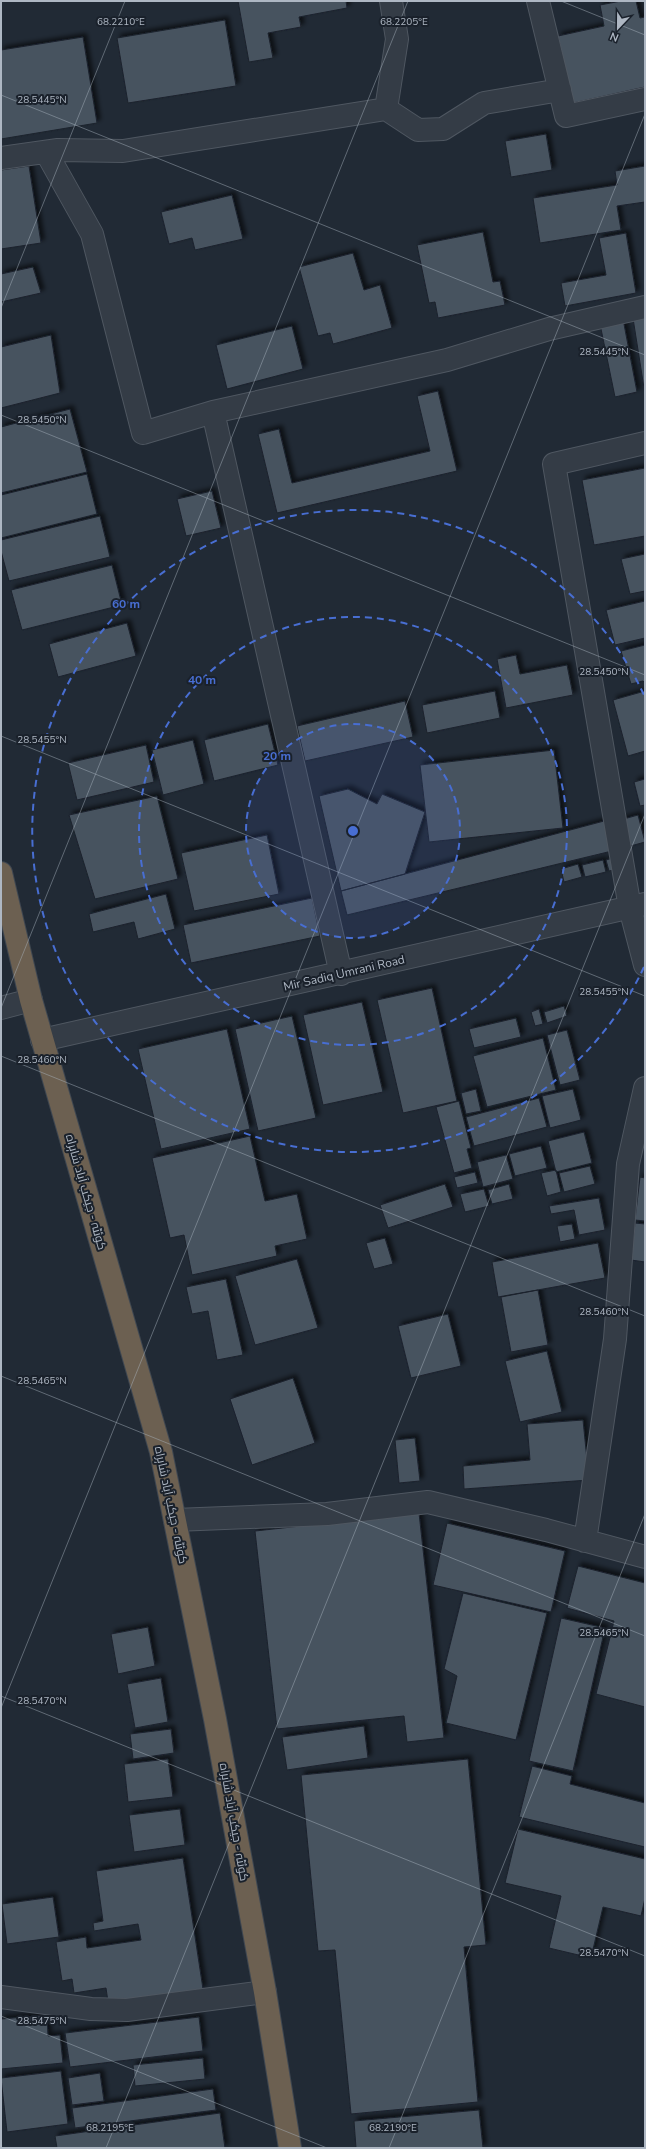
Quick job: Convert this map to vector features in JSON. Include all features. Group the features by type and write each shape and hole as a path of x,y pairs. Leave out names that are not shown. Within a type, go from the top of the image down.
{"highway":[{"name":"کوئٹہ - جیکب آباد شاہراہ","path":"1,873 42,1040 161,1452 215,1719 265,1992 290,2148"}],"street":[{"path":"386,109 397,39 391,1"},
{"path":"538,1 566,116 645,99"},
{"path":"1,158 46,152 123,151 386,109 418,130 443,129 484,103 560,90"},
{"path":"46,152 92,234 143,433 213,412 447,360 549,328 645,307"},
{"path":"213,412 341,974"},
{"path":"645,443 554,464 637,906 645,966"},
{"name":"Mir Sadiq Umrani Road","path":"42,1040 341,974 637,906"},
{"path":"1,1008 31,1000"},
{"path":"585,1541 615,1339 645,1088"},
{"path":"175,1520 327,1514 428,1502 546,1530 645,1557"},
{"path":"1,1997 91,2009 127,2010 265,1992"}],"building":[{"path":"238,1 346,1 347,8 299,17 301,27 268,33 273,58 249,62"},
{"path":"621,1 636,1 640,18 645,17 645,87 573,103 558,36 604,26 600,5"},
{"path":"225,20 236,86 128,103 117,38"},
{"path":"83,37 97,123 1,139 1,50"},
{"path":"546,134 552,170 511,177 505,141"},
{"path":"29,166 41,243 1,249 1,170"},
{"path":"645,166 645,202 617,206 621,230 540,243 533,198 617,185 615,171"},
{"path":"232,195 243,239 195,250 192,238 169,244 161,212"},
{"path":"483,232 493,282 500,281 505,305 438,318 435,302 429,303 417,245"},
{"path":"626,233 636,293 565,306 561,283 606,275 599,238"},
{"path":"353,253 364,290 380,285 392,328 333,344 330,333 318,336 299,267"},
{"path":"33,267 41,293 1,302 1,274"},
{"path":"645,310 645,388 644,388 632,312"},
{"path":"623,319 637,392 615,397 600,324"},
{"path":"292,326 303,369 227,389 216,345"},
{"path":"51,335 60,393 1,408 1,347"},
{"path":"438,391 457,471 277,513 258,434 279,429 292,483 430,451 417,396"},
{"path":"70,409 87,472 1,493 1,427"},
{"path":"645,468 645,536 594,545 582,480"},
{"path":"87,474 97,514 1,538 1,495"},
{"path":"212,491 221,528 186,536 177,499"},
{"path":"100,516 110,557 9,581 1,551 1,540"},
{"path":"645,554 645,591 630,594 621,559"},
{"path":"112,565 122,605 22,630 11,590"},
{"path":"645,601 645,638 615,645 606,610"},
{"path":"127,623 136,656 58,677 49,644"},
{"path":"645,645 645,683 643,681 631,684 621,651"},
{"path":"516,655 520,674 567,665 573,695 506,708 497,659"},
{"path":"495,691 500,718 427,733 422,705"},
{"path":"645,691 645,751 628,756 613,700"},
{"path":"405,701 413,737 305,761 297,726"},
{"path":"268,724 278,765 214,781 204,740"},
{"path":"193,740 204,784 163,795 152,750"},
{"path":"146,745 154,782 77,800 68,763"},
{"path":"554,750 563,828 429,842 420,765"},
{"path":"645,779 645,805 640,806 634,782"},
{"path":"348,789 377,804 382,794 425,812 405,874 341,891 319,796"},
{"path":"157,796 178,879 95,899 69,815"},
{"path":"638,815 645,842 627,847 620,820"},
{"path":"604,821 612,851 347,915 341,891"},
{"path":"267,835 279,894 194,911 181,853"},
{"path":"616,857 619,869 609,871 606,860"},
{"path":"603,860 606,872 585,877 582,865"},
{"path":"578,864 582,877 564,882 561,869"},
{"path":"166,894 175,929 138,939 134,922 93,932 89,914"},
{"path":"312,898 320,936 191,963 183,925"},
{"path":"432,988 457,1101 403,1113 377,1000"},
{"path":"362,1002 383,1092 323,1105 303,1015"},
{"path":"564,1006 567,1016 547,1023 544,1012"},
{"path":"539,1009 543,1024 535,1026 531,1012"},
{"path":"292,1016 316,1118 258,1131 235,1029"},
{"path":"516,1018 521,1037 474,1048 469,1029"},
{"path":"227,1029 250,1129 161,1149 138,1049"},
{"path":"567,1030 580,1080 560,1085 547,1035"},
{"path":"543,1038 556,1090 487,1107 473,1056"},
{"path":"476,1089 481,1111 466,1114 461,1093"},
{"path":"573,1089 581,1120 550,1128 542,1096"},
{"path":"539,1098 547,1127 474,1146 466,1117"},
{"path":"459,1101 471,1148 467,1149 472,1168 454,1173 436,1107"},
{"path":"584,1132 592,1163 556,1172 548,1141"},
{"path":"250,1136 265,1201 297,1194 307,1239 275,1246 277,1256 192,1275 184,1235 170,1238 152,1158"},
{"path":"541,1146 547,1168 515,1176 509,1154"},
{"path":"506,1155 513,1179 483,1187 477,1162"},
{"path":"590,1166 595,1184 564,1192 559,1173"},
{"path":"556,1170 561,1192 547,1196 541,1173"},
{"path":"475,1172 478,1183 457,1188 454,1177"},
{"path":"640,1177 645,1178 645,1221 635,1220"},
{"path":"445,1184 453,1207 388,1228 380,1205"},
{"path":"509,1184 513,1199 492,1204 488,1190"},
{"path":"484,1189 489,1206 465,1212 460,1194"},
{"path":"599,1198 605,1230 579,1235 574,1210 551,1214 549,1206"},
{"path":"635,1223 645,1224 645,1262 631,1260"},
{"path":"572,1224 575,1239 560,1242 557,1226"},
{"path":"385,1238 393,1264 374,1269 366,1243"},
{"path":"598,1243 605,1278 498,1297 492,1262"},
{"path":"297,1259 318,1328 255,1345 235,1276"},
{"path":"226,1279 243,1355 217,1360 208,1311 192,1314 186,1287"},
{"path":"538,1290 548,1345 511,1352 501,1297"},
{"path":"448,1314 461,1366 411,1378 398,1326"},
{"path":"547,1351 562,1412 520,1422 505,1361"},
{"path":"293,1378 315,1443 252,1465 230,1399"},
{"path":"583,1420 589,1480 464,1489 463,1466 530,1460 527,1424"},
{"path":"415,1438 420,1481 399,1483 395,1440"},
{"path":"419,1513 444,1738 407,1742 404,1716 277,1729 255,1531"},
{"path":"447,1523 565,1551 551,1612 433,1585"},
{"path":"578,1566 645,1583 645,1707 596,1694 614,1621 567,1608"},
{"path":"463,1593 547,1613 516,1740 446,1723 457,1676 444,1669"},
{"path":"561,1618 605,1628 573,1771 529,1761"},
{"path":"148,1627 155,1666 118,1674 111,1634"},
{"path":"161,1678 168,1722 135,1728 127,1684"},
{"path":"364,1726 368,1758 287,1770 282,1737"},
{"path":"171,1729 174,1753 133,1759 130,1734"},
{"path":"168,1759 173,1797 128,1802 124,1764"},
{"path":"468,1759 486,1945 464,1947 478,2102 351,2114 335,1950 318,1951 301,1775"},
{"path":"532,1766 572,1776 570,1784 645,1803 645,1847 519,1817"},
{"path":"180,1809 185,1845 134,1852 129,1815"},
{"path":"518,1829 645,1859 645,1898 641,1916 603,1907 591,1958 549,1948 561,1896 505,1883"},
{"path":"183,1858 203,1989 108,2002 106,1988 74,1993 72,1979 62,1981 56,1942 86,1937 87,1948 141,1940 138,1924 94,1931 93,1923 103,1921 96,1871"},
{"path":"53,1897 59,1937 7,1944 2,1904"},
{"path":"47,2015 48,2036 60,2035 63,2063 1,2069 1,2019"},
{"path":"199,2017 203,2051 70,2067 65,2033"},
{"path":"203,2058 205,2079 135,2086 133,2065"},
{"path":"61,2071 68,2124 7,2132 1,2078"},
{"path":"100,2073 104,2101 72,2105 68,2078"},
{"path":"213,2089 216,2110 75,2128 72,2108"},
{"path":"479,2110 483,2148 356,2148 354,2121"},
{"path":"220,2113 225,2148 57,2148 55,2136"}]}
